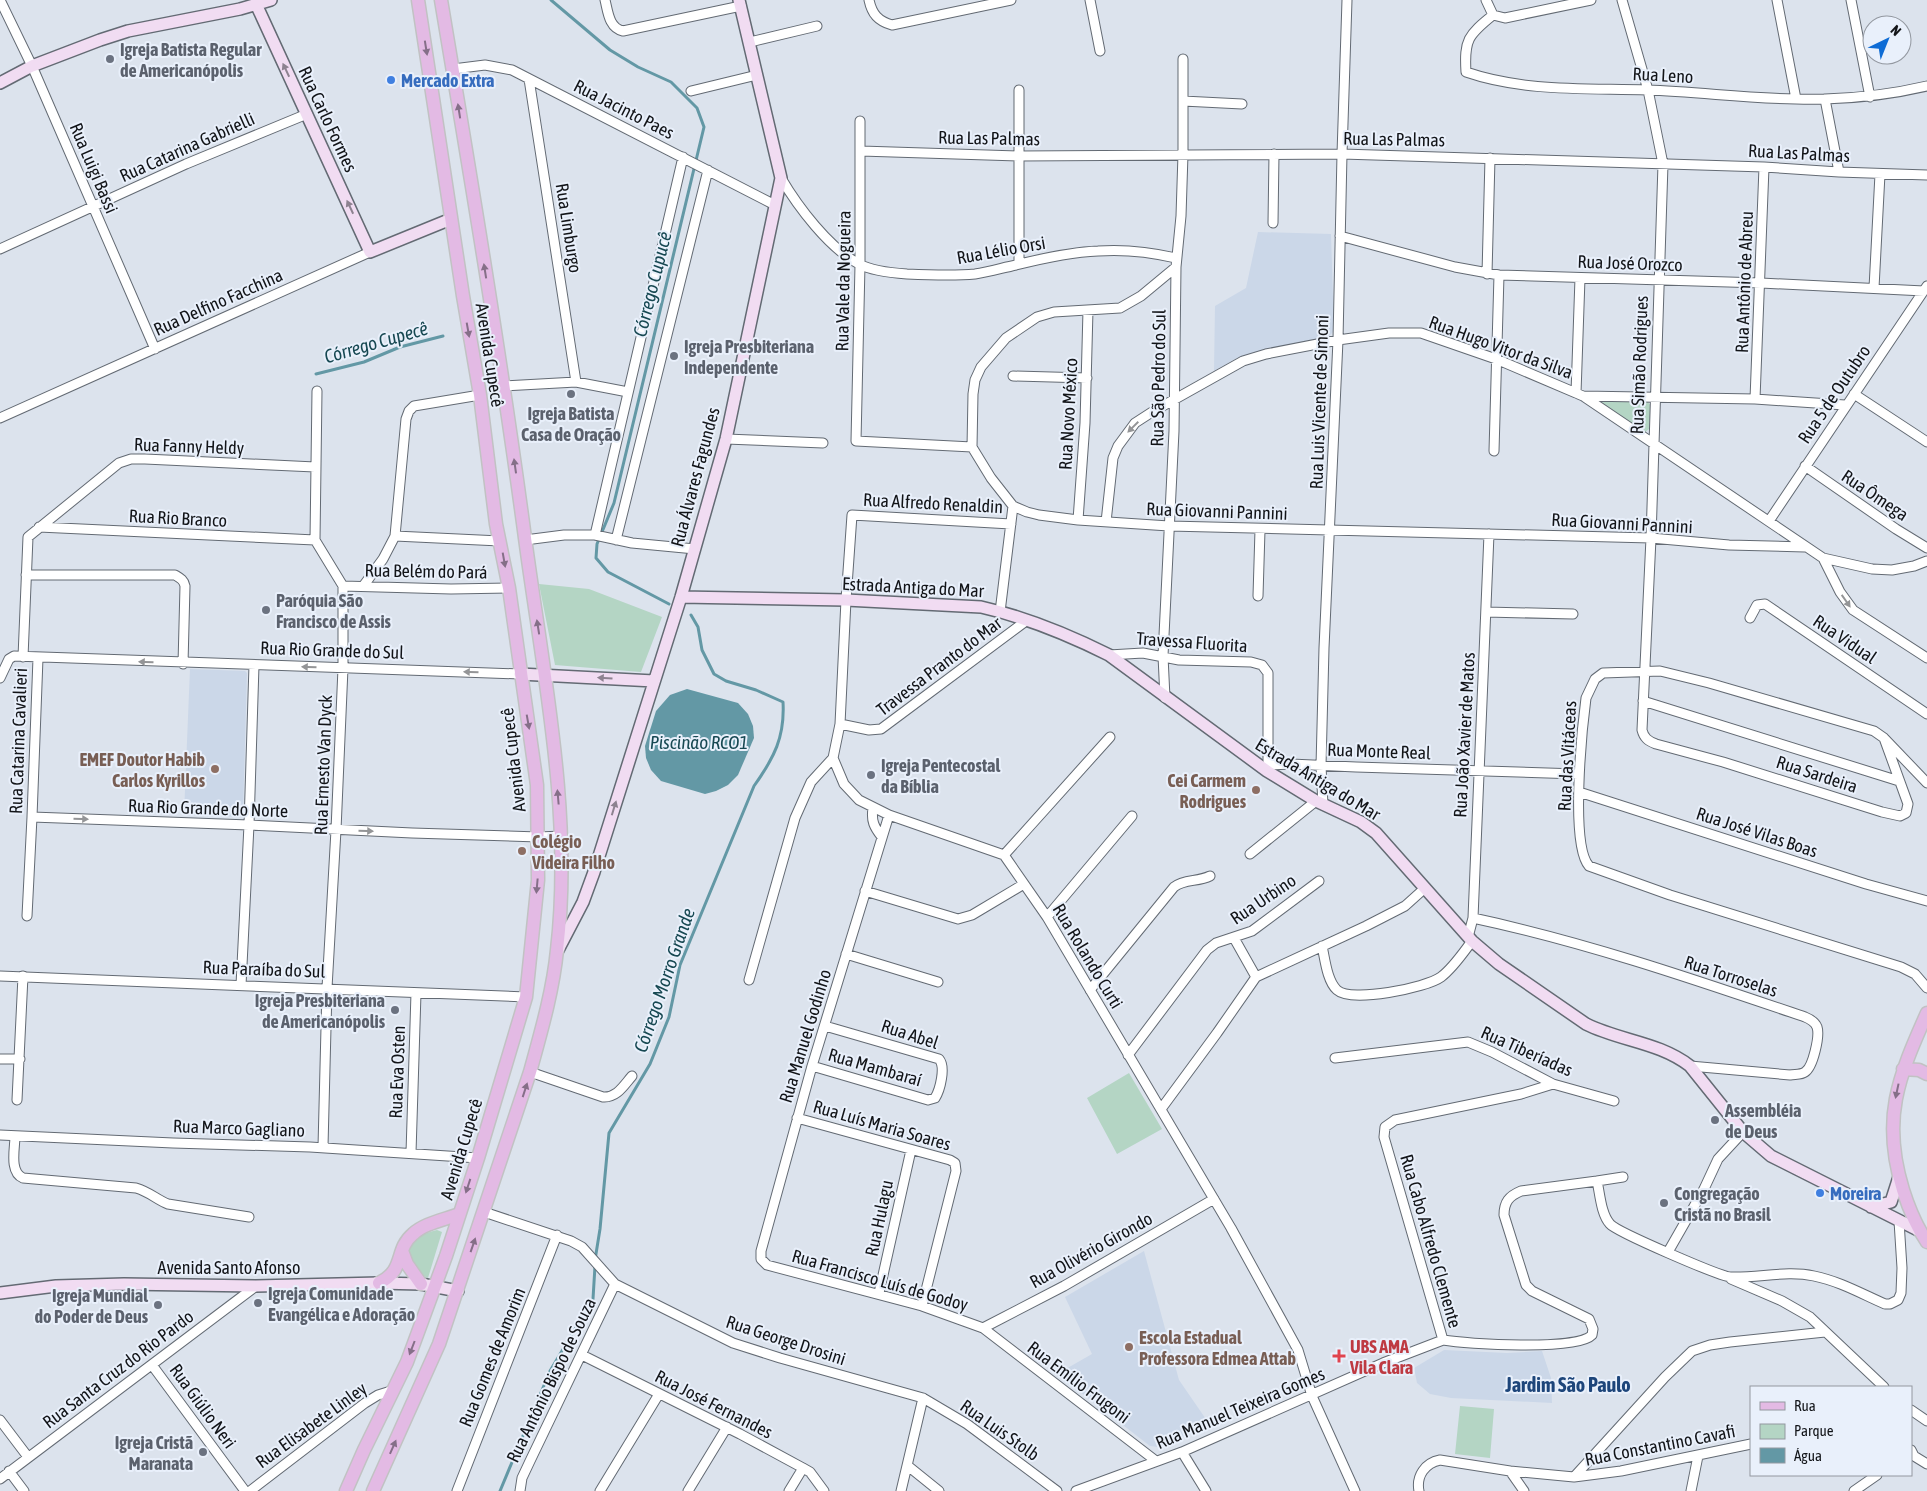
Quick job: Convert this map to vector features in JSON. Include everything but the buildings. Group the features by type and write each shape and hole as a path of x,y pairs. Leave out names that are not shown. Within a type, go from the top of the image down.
{"main road":[{"name":"Avenida Cupecê","path":"346,1491 407,1362 478,1158 526,996 538,880 537,785 480,395 451,220 418,0"},
{"name":"Avenida Cupecê","path":"372,1491 439,1344 530,1072 542,1028 557,951 563,854 546,675 503,386 441,0"},
{"path":"1927,1014 1903,1069 1893,1111 1892,1135 1899,1176 1923,1228 1927,1242"},
{"path":"1903,1069 1919,1070 1927,1074"},
{"path":"379,1283 394,1272 404,1244 413,1233 430,1224 459,1214"},
{"path":"402,1251 407,1264 420,1284"}],"street":[{"name":"Rua Luigi Bassi","path":"0,0 32,66 156,349"},
{"path":"0,83 32,66 128,31 271,0"},
{"path":"604,0 614,28 622,31 740,3"},
{"path":"869,0 876,18 883,23 892,25 1011,0"},
{"path":"1090,0 1100,52"},
{"name":"Rua Luis Vicente de Simoni","path":"1319,803 1338,340 1347,0"},
{"path":"1486,0 1493,15 1498,18 1591,0"},
{"name":"Rua Simão Rodrigues","path":"1622,0 1648,90 1662,164 1643,735"},
{"path":"1778,0 1796,99"},
{"path":"1851,0 1870,96"},
{"name":"Rua Carlo Formes","path":"255,2 370,252"},
{"name":"Rua Álvares Fagundes","path":"557,951 583,902 594,872 681,597 726,439 781,178 740,3"},
{"name":"Rua Leno","path":"1493,15 1473,32 1468,41 1464,51 1466,72 1482,78 1514,84 1796,99 1870,96 1898,93 1927,86"},
{"path":"750,42 816,26"},
{"name":"Rua São Pedro do Sul","path":"1165,698 1163,656 1174,431 1176,262 1181,216 1183,154 1183,59"},
{"name":"Rua Jacinto Paes","path":"453,69 485,65 512,70 775,205"},
{"path":"691,91 757,75"},
{"name":"Rua Limburgo","path":"529,79 576,382"},
{"path":"1019,90 1019,264"},
{"path":"1825,99 1840,172"},
{"path":"1183,101 1242,104"},
{"name":"Rua Catarina Gabrielli","path":"0,249 221,149 307,114"},
{"name":"Rua Vale da Nogueira","path":"860,121 860,265 856,441 972,446"},
{"name":"Rua Las Palmas","path":"860,151 1019,156 1342,154 1764,167 1927,175"},
{"path":"1272,223 1274,154"},
{"path":"597,535 628,392 684,158"},
{"path":"1487,274 1490,158"},
{"name":"Rua Antônio de Abreu","path":"1755,399 1764,167"},
{"path":"615,540 706,169"},
{"path":"1874,288 1880,174"},
{"name":"Rua Lélio Orsi","path":"781,178 792,196 829,241 844,255 860,265 894,273 977,274 1019,264 1096,251 1136,251 1176,262"},
{"name":"Rua Delfino Facchina","path":"0,418 370,252 451,220"},
{"name":"Rua José Orozco","path":"1340,236 1487,274 1925,289"},
{"path":"1000,612 1013,506 991,478 972,446 973,394 975,380 981,366 1006,338 1037,317 1054,312 1110,309 1130,304 1176,262"},
{"path":"1494,451 1499,275"},
{"path":"1580,278 1579,394 1655,398 1755,399 1845,406"},
{"name":"Rua 5 de Outubro","path":"1769,521 1925,289"},
{"name":"Rua Novo México","path":"1078,520 1087,378 1088,310"},
{"name":"Rua Hugo Vitor da Silva","path":"1106,522 1113,458 1118,446 1136,423 1152,412 1242,361 1266,354 1338,340 1389,333 1421,333 1496,359 1579,394 1769,521 1805,548 1823,558 1872,569 1892,570 1914,566 1927,561"},
{"path":"1013,376 1087,378"},
{"path":"503,386 576,382 628,392"},
{"path":"317,391 315,540 343,586"},
{"path":"1854,394 1927,442"},
{"path":"364,585 383,559 395,536 406,419 409,411 414,406 427,403 480,395"},
{"path":"726,439 823,443"},
{"name":"Rua Fanny Heldy","path":"23,657 27,540 39,527 124,460 145,459 315,467"},
{"name":"Rua Ômega","path":"1805,466 1896,529 1927,548"},
{"name":"Rua Giovanni Pannini","path":"1013,506 1039,515 1078,520 1169,526 1260,530 1651,538 1729,545 1805,548"},
{"name":"Rua Alfredo Renaldin","path":"846,600 852,515 1011,524"},
{"name":"Rua Rio Branco","path":"39,527 315,540"},
{"path":"1258,596 1260,530"},
{"name":"Rua João Xavier de Matos","path":"1470,939 1473,918 1489,534"},
{"path":"525,540 564,535 597,535 615,540 694,549"},
{"path":"395,536 454,540 500,540"},
{"path":"1823,558 1843,597 1853,610 1927,658"},
{"path":"26,575 174,575 178,577 184,582 185,586 183,664"},
{"name":"Rua Belém do Pará","path":"343,586 364,585 450,589 509,588"},
{"name":"Rua Ernesto Van Dyck","path":"323,1147 327,988 343,668 343,586"},
{"name":"Estrada Antiga do Mar","path":"681,597 846,600 966,605 1000,612 1026,621 1089,645 1109,655 1165,698 1319,803 1361,822 1376,833 1470,939 1499,964 1586,1024 1601,1031 1664,1050 1690,1066 1742,1132 1771,1156 1899,1221 1923,1228"},
{"path":"749,980 795,818 811,782 833,758 840,724 846,600"},
{"name":"Rua Vidual","path":"1750,618 1758,605 1765,604 1927,714"},
{"path":"1486,612 1573,614"},
{"name":"Travessa Pranto do Mar","path":"840,724 869,730 881,729 1026,621"},
{"name":"Travessa Fluorita","path":"1109,655 1144,653 1179,660 1251,662 1262,665 1268,673 1268,768"},
{"name":"Rua Rio Grande do Sul","path":"0,678 9,659 14,656 183,664 546,675 654,681"},
{"name":"Rua Catarina Cavalieri","path":"27,916 38,658"},
{"path":"241,985 254,665"},
{"name":"Rua das Vitáceas","path":"1927,782 1884,738 1874,731 1709,683 1660,671 1610,672 1600,674 1595,679 1586,698 1578,774 1582,851 1586,864 1592,868 1738,917 1901,967 1915,974 1927,988"},
{"path":"1643,702 1899,781"},
{"name":"Rua Sardeira","path":"1643,735 1650,742 1656,744 1723,762 1900,816 1906,813 1908,807 1884,738"},
{"path":"833,758 844,784 859,800 873,808 1004,854 1110,737"},
{"name":"Rua Monte Real","path":"1268,768 1278,764 1578,774"},
{"name":"Rua José Vilas Boas","path":"1579,792 1866,884 1927,901"},
{"path":"1250,854 1319,803"},
{"path":"873,808 871,818 882,837"},
{"name":"Rua Manuel Godinho","path":"767,1265 763,1262 760,1255 797,1118 889,815"},
{"path":"1047,917 1132,816"},
{"name":"Rua Rio Grande do Norte","path":"32,817 336,830 539,837 562,836"},
{"name":"Rua Rolando Curti","path":"1004,854 1047,917 1161,1109 1214,1199 1298,1350 1312,1396 1354,1491"},
{"path":"1090,990 1165,897 1178,884 1210,876"},
{"name":"Rua Urbino","path":"1128,1055 1207,950 1216,943 1252,931 1319,881"},
{"path":"865,891 958,919 972,915 1024,884"},
{"path":"1161,1109 1217,1034 1255,978 1405,906 1425,888"},
{"name":"Rua Torroselas","path":"1473,918 1581,946 1724,990 1810,1019 1817,1028 1818,1034 1813,1061 1807,1071 1802,1074 1790,1075 1690,1066"},
{"path":"1231,939 1255,978"},
{"path":"1322,946 1332,984 1340,992 1347,995 1386,993 1431,982 1442,976 1470,939"},
{"path":"846,954 938,982"},
{"name":"Rua Paraíba do Sul","path":"0,976 526,996"},
{"path":"17,1100 23,976"},
{"name":"Rua Eva Osten","path":"411,1153 416,993"},
{"name":"Rua Abel","path":"825,1026 939,1059 942,1066 938,1092 935,1098 928,1100"},
{"name":"Rua Tiberíadas","path":"1335,1058 1468,1042 1507,1059 1553,1084 1614,1100"},
{"path":"0,1059 20,1060"},
{"name":"Rua Mambaraí","path":"812,1066 928,1100"},
{"path":"530,1072 603,1098 609,1098 616,1094 632,1076"},
{"name":"Rua Cabo Alfredo Clemente","path":"1553,1084 1521,1094 1395,1120 1385,1127 1384,1137 1443,1340 1488,1345 1568,1343 1583,1341 1589,1338 1594,1329 1592,1323 1584,1315 1532,1291 1526,1286 1504,1215 1504,1208 1511,1195 1521,1191 1597,1180"},
{"name":"Rua Luís Maria Soares","path":"797,1118 950,1160 956,1166 941,1236 922,1306"},
{"path":"1668,1252 1704,1189 1718,1159 1742,1132"},
{"name":"Rua Marco Gagliano","path":"0,1135 173,1143 323,1147 478,1158"},
{"path":"16,1136 16,1174 23,1178 136,1188 153,1194 168,1204 249,1217"},
{"name":"Rua Hulagu","path":"880,1293 911,1150"},
{"path":"1871,1207 1891,1202 1899,1176"},
{"path":"1623,1177 1597,1180 1606,1218 1612,1226 1631,1237 1798,1308 1883,1386"},
{"name":"Rua Olivério Girondo","path":"983,1328 1064,1286 1214,1199"},
{"name":"Rua George Drosini","path":"484,1212 557,1235 582,1247 615,1284 733,1343 923,1398"},
{"path":"1728,1278 1798,1273 1832,1281 1885,1304 1895,1303 1900,1297 1902,1282 1899,1221"},
{"name":"Rua Gomes de Amorim","path":"457,1491 557,1235"},
{"name":"Rua Francisco Luís de Godoy","path":"767,1265 880,1293 983,1328"},
{"name":"Avenida Santo Afonso","path":"0,1293 56,1286 124,1284 256,1286 379,1283 420,1284 458,1291"},
{"name":"Rua Antônio Bispo de Souza","path":"520,1491 522,1478 615,1284"},
{"name":"Rua Santa Cruz do Rio Pardo","path":"0,1479 256,1286"},
{"name":"Rua Emílio Frugoni","path":"983,1328 1156,1461"},
{"path":"1574,1477 1665,1376 1692,1352 1710,1345 1825,1332"},
{"name":"Rua Manuel Teixeira Gomes","path":"1076,1491 1182,1452 1383,1363 1443,1340"},
{"name":"Rua José Fernandes","path":"582,1354 803,1468 810,1472 824,1491"},
{"name":"Rua Giúlio Neri","path":"152,1365 246,1491"},
{"name":"Rua Elisabete Linley","path":"250,1491 365,1403 378,1395 394,1390"},
{"path":"600,1491 659,1394"},
{"path":"901,1491 923,1398"},
{"name":"Rua Luis Stolb","path":"923,1398 967,1424 1056,1491"},
{"path":"1912,1411 1927,1421"},
{"path":"0,1420 28,1457"},
{"path":"688,1491 727,1428"},
{"name":"Rua Constantino Cavafi","path":"1419,1491 1418,1485 1422,1472 1432,1462 1440,1460 1574,1477 1622,1471 1750,1444"},
{"path":"1182,1452 1206,1491"},
{"path":"1912,1454 1927,1464"},
{"path":"1691,1491 1698,1456"},
{"path":"908,1466 940,1491"},
{"path":"789,1491 803,1468"},
{"path":"1510,1470 1524,1491"},
{"path":"10,1471 24,1491"},
{"path":"1854,1491 1876,1476"}],"shaded area":[{"path":"1258,232 1331,234 1334,331 1327,338 1274,348 1237,358 1214,371 1215,306 1246,288"},
{"name":"EMEF Doutor Habib Carlos Kyrillos","path":"190,669 245,671 247,673 243,813 239,817 184,814"},
{"name":"Escola Estadual Professora Edmea Attab","path":"1144,1251 1179,1380 1210,1425 1158,1447 1150,1446 1057,1374 1092,1354 1065,1297"},
{"path":"1444,1350 1507,1353 1542,1351 1551,1378 1552,1403 1451,1398 1430,1394 1417,1383 1414,1368"}],"green space":[{"path":"1601,400 1648,402 1651,406 1649,429 1643,434 1600,403"},
{"path":"539,584 589,589 662,617 641,672 555,665"},
{"path":"1129,1073 1162,1129 1117,1154 1087,1098"},
{"path":"437,1230 442,1232 428,1278 414,1272 408,1250 413,1242 420,1237"},
{"path":"1460,1406 1494,1409 1490,1458 1455,1454"}],"water":[{"name":"Piscinão RCO1","path":"687,689 738,703 748,714 753,726 754,738 738,775 728,785 705,794 661,781 651,770 646,758 645,746 656,711 670,695"}],"waterway":[{"name":"Córrego Cupucê","path":"551,0 610,50 638,67 671,82 697,108 704,127 614,503 597,544 596,558 608,572 669,604"},
{"name":"Córrego Cupecê","path":"316,374 364,362 400,347 443,336"},
{"name":"Córrego Morro Grande","path":"595,1260 600,1229 609,1133 650,1064 669,1017 680,965 754,786 777,747 782,726 783,702 756,690 726,681 714,674 702,650 698,627 691,615"},
{"name":"Córrego Morro Grande","path":"500,1491 550,1371 593,1299 595,1266"}],"place":[{"name":"Igreja Batista Regular de Americanópolis","path":"110,59"},
{"name":"Mercado Extra","path":"391,80"},
{"name":"Igreja Presbiteriana Independente","path":"674,356"},
{"name":"Igreja Batista Casa de Oração","path":"571,394"},
{"name":"Paróquia São Francisco de Assis","path":"266,610"},
{"name":"EMEF Doutor Habib Carlos Kyrillos","path":"215,769"},
{"name":"Igreja Pentecostal da Bíblia","path":"871,775"},
{"name":"Cei Carmem Rodrigues","path":"1256,790"},
{"name":"Colégio Videira Filho","path":"522,851"},
{"name":"Igreja Presbiteriana de Americanópolis","path":"395,1010"},
{"name":"Assembléia de Deus","path":"1715,1120"},
{"name":"Moreira","path":"1820,1193"},
{"name":"Congregação Cristã no Brasil","path":"1664,1203"},
{"name":"Igreja Comunidade Evangélica e Adoração","path":"258,1303"},
{"name":"Igreja Mundial do Poder de Deus","path":"158,1305"},
{"name":"Escola Estadual Professora Edmea Attab","path":"1129,1347"},
{"name":"UBS AMA Vila Clara","path":"1339,1356"},
{"name":"Igreja Cristã Maranata","path":"203,1452"}],"district":[{"name":"Jardim São Paulo","path":"1568,1384"}]}
